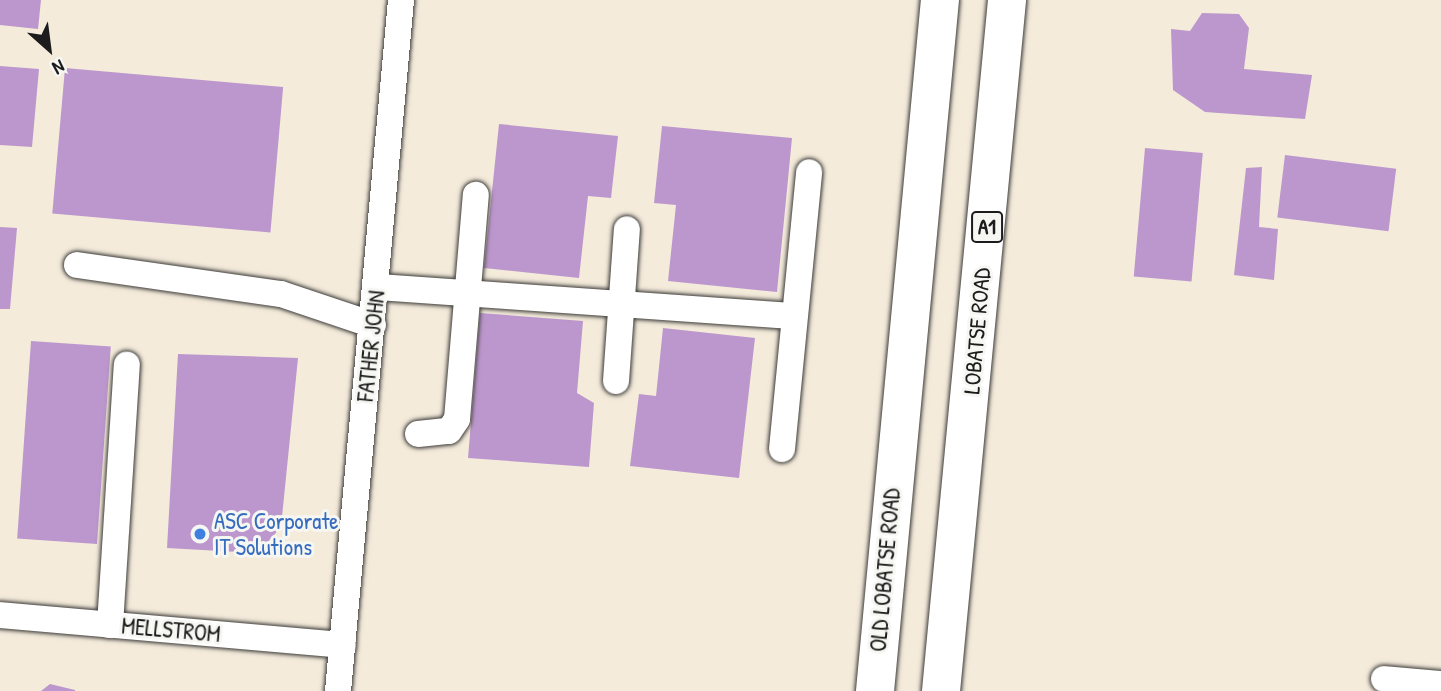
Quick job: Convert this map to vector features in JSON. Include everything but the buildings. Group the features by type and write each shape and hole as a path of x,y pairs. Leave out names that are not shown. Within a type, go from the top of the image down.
{"highway":[{"name":"OLD LOBATSE ROAD","path":"875,691 895,450 940,0"},
{"name":"LOBATSE ROAD","path":"941,691 966,453 1007,0"}],"street":[{"name":"FATHER JOHN","path":"338,691 377,287 401,0"},
{"path":"782,449 809,172"},
{"path":"418,434 449,431 457,419 470,294 476,195"},
{"path":"616,381 627,229"},
{"path":"77,265 281,294 373,325"},
{"path":"377,287 793,316"},
{"path":"110,625 127,365"},
{"name":"MELLSTROM","path":"0,615 343,645"},
{"path":"1384,679 1441,684"}],"place":[{"name":"ASC Corporate IT Solutions","path":"200,534"}]}
